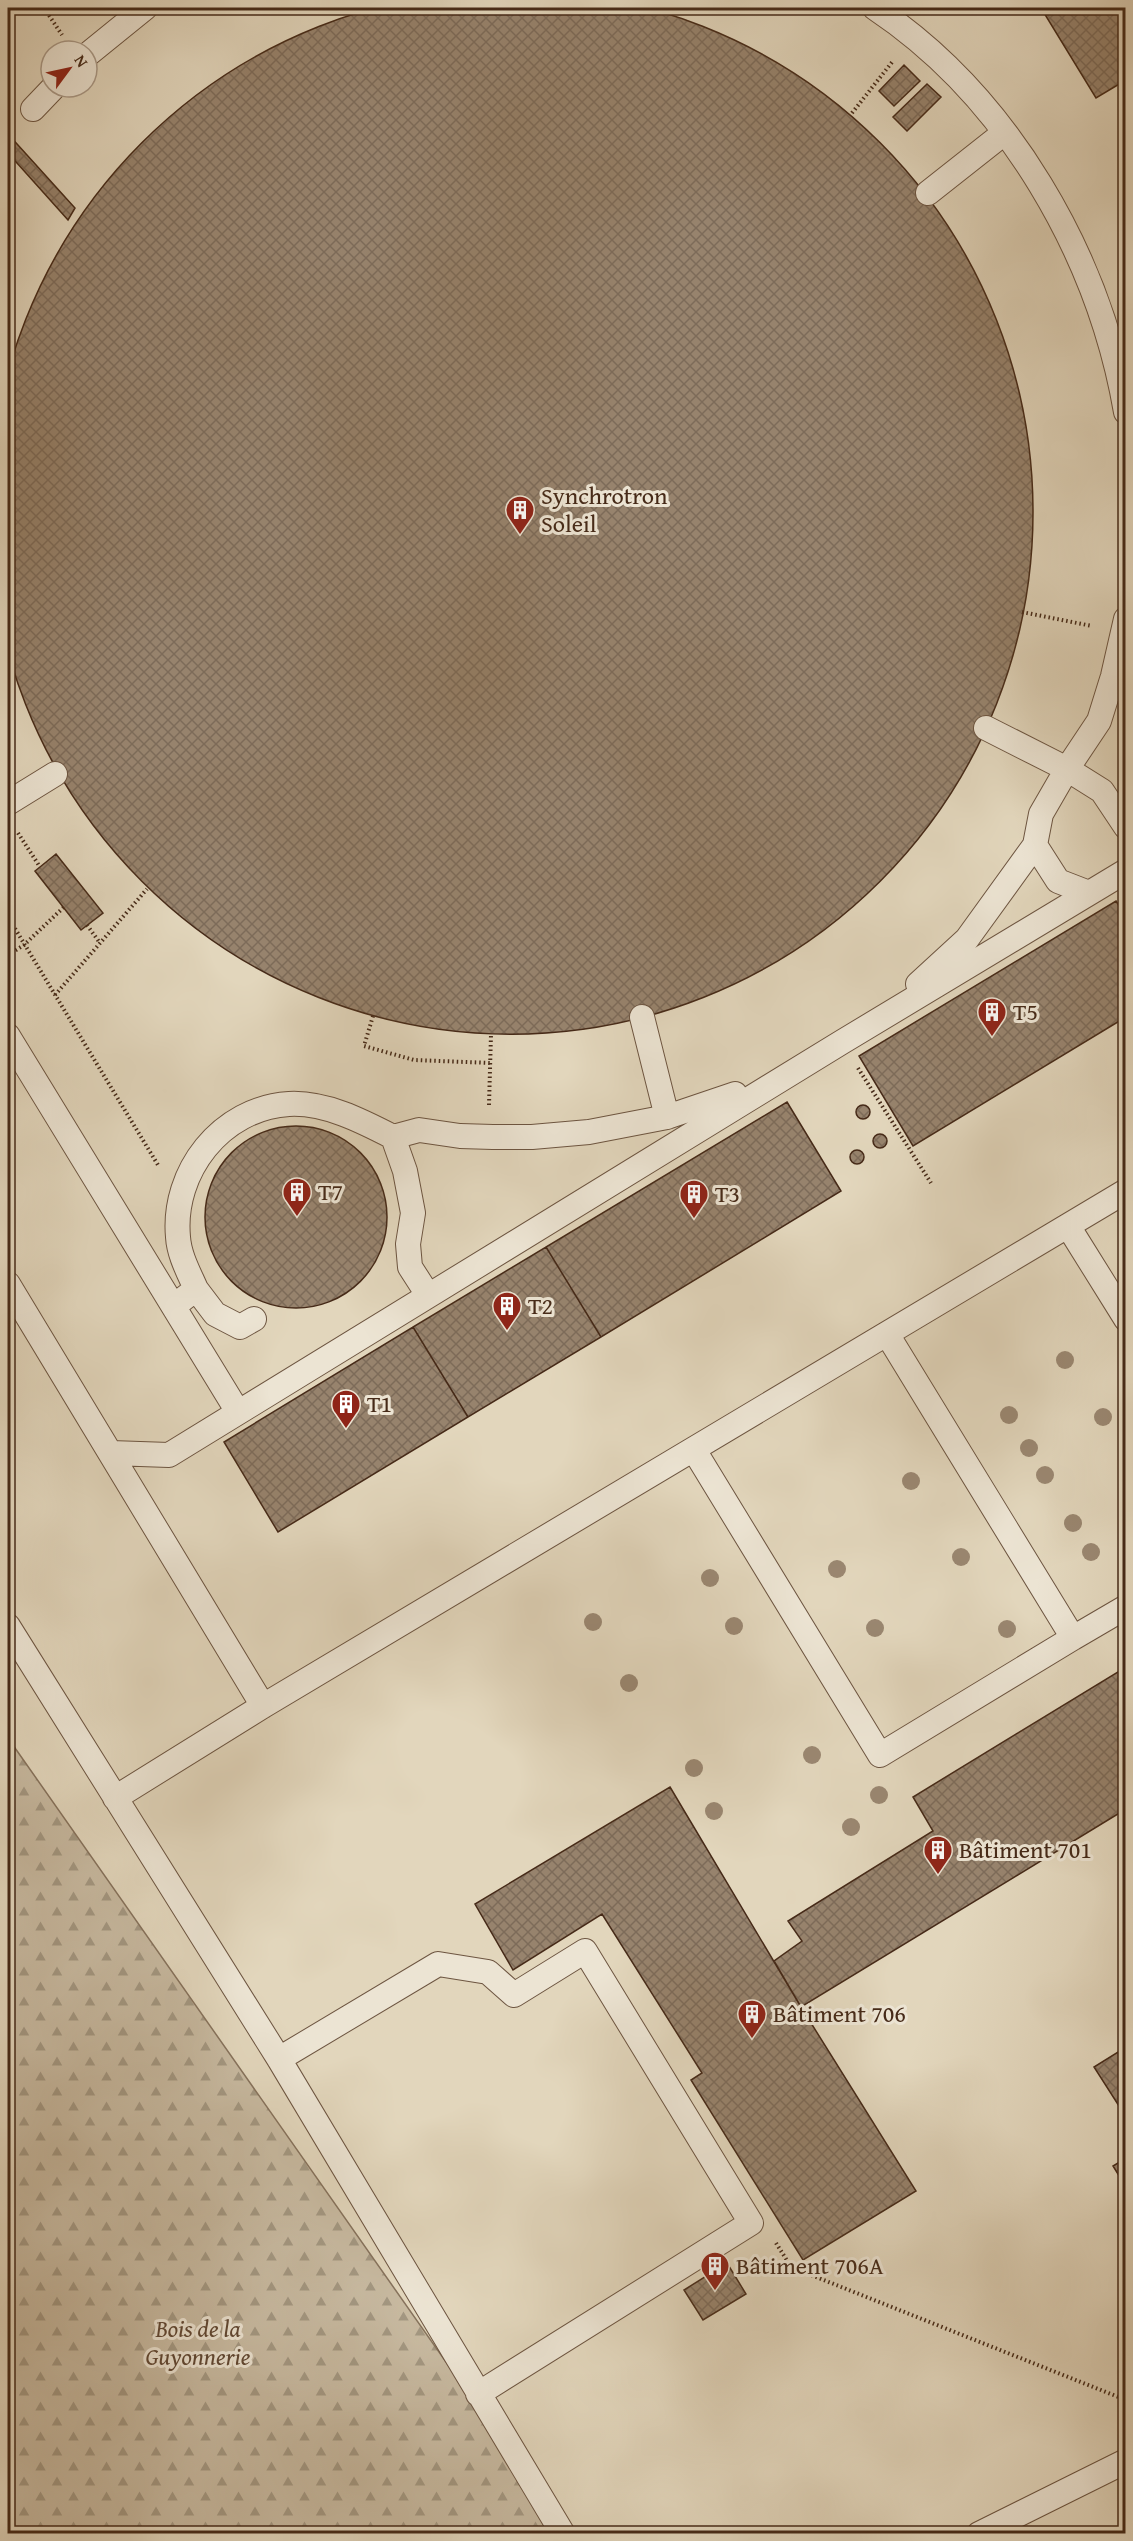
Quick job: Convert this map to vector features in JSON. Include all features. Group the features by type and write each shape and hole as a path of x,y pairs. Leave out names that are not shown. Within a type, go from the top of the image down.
{"lane":[{"path":"99,45 146,8"},
{"path":"875,8 935,56 972,94 1004,133 1042,186 1069,234 1089,280 1105,325 1120,381 1125,412"},
{"path":"33,110 43,99"},
{"path":"928,193 1004,133"},
{"path":"393,1137 419,1130 460,1136 532,1137 589,1132 667,1117 702,1107 776,1078 842,1042 911,991 966,939 1035,845 1041,814 1099,721 1113,676 1124,627"},
{"path":"986,728 1067,769 1102,790 1125,827"},
{"path":"8,802 55,774"},
{"path":"1035,845 1058,881 1089,893"},
{"path":"111,1453 169,1455 1125,871"},
{"path":"642,1017 667,1117"},
{"path":"8,1036 238,1412"},
{"path":"254,1319 240,1327 215,1314 196,1289 178,1239 178,1209 185,1181 200,1154 223,1129 253,1113 288,1104 321,1107 361,1120 393,1137 405,1171 413,1213 408,1244 410,1267 428,1295"},
{"path":"115,1798 263,1706 1125,1191"},
{"path":"1068,1226 1125,1319"},
{"path":"8,1284 263,1706"},
{"path":"174,1306 196,1289"},
{"path":"887,1334 1073,1638"},
{"path":"694,1450 880,1755 1125,1607"},
{"path":"8,1626 279,2059 563,2534"},
{"path":"279,2059 438,1964 488,1972 514,1995 585,1951 751,2223 478,2394"},
{"path":"979,2534 1125,2461"}],"path":[{"path":"44,8 64,39"},
{"path":"852,113 912,37"},
{"path":"1022,612 1124,627"},
{"path":"14,827 40,867"},
{"path":"56,995 147,889"},
{"path":"8,955 24,945 64,908"},
{"path":"8,917 161,1171"},
{"path":"87,925 100,943"},
{"path":"373,1016 364,1046 414,1060 491,1064"},
{"path":"487,1136 491,1034"},
{"path":"842,1042 931,1183"},
{"path":"751,2223 764,2225 793,2270 798,2267 801,2271 872,2300 1125,2400"}],"green space":[{"name":"Bois de la Guyonnerie","path":"8,1738 566,2533 8,2533"}],"building":[{"name":"Synchrotron Soleil","path":"511,-10 562,-8 613,0 663,12 711,30 757,51 801,78 842,108 880,143 915,181 945,222 972,266 993,312 1011,360 1023,410 1031,461 1033,512 1031,563 1023,614 1011,664 993,712 972,758 945,802 915,843 880,881 842,916 801,946 757,973 711,994 663,1012 613,1024 562,1032 511,1034 460,1032 409,1024 359,1012 311,994 265,973 221,946 180,916 142,881 107,843 77,802 50,758 29,712 11,664 -1,614 -9,563 -11,512 -9,461 -1,410 11,360 29,312 50,266 77,222 107,181 142,143 180,108 221,78 265,51 311,30 359,12 409,0 460,-8"},
{"path":"1041,8 1126,8 1126,80 1096,98"},
{"path":"904,65 920,81 894,106 879,91"},
{"path":"927,84 941,97 907,131 893,117"},
{"path":"8,134 75,208 68,220 8,153"},
{"path":"56,854 103,913 81,930 35,871"},
{"name":"T5","path":"1116,901 1126,917 1126,1017 913,1146 859,1056"},
{"name":"T3","path":"787,1102 841,1191 601,1337 546,1247"},
{"path":"863,1105 868,1107 870,1112 868,1117 863,1119 858,1117 856,1112 858,1107"},
{"name":"T7","path":"296,1126 331,1133 347,1141 360,1153 372,1166 380,1182 387,1217 380,1252 372,1268 360,1281 347,1293 331,1301 296,1308 261,1301 245,1293 232,1281 220,1268 212,1252 205,1217 212,1182 220,1166 232,1153 245,1141 261,1133"},
{"path":"877,1134 883,1134 887,1141 883,1148 877,1148 873,1144 873,1138"},
{"path":"857,1150 862,1152 864,1157 862,1162 857,1164 852,1162 850,1157 852,1152"},
{"name":"T2","path":"546,1247 601,1337 468,1417 413,1327"},
{"name":"T1","path":"413,1327 468,1417 278,1532 224,1442"},
{"name":"Bâtiment 701","path":"1126,1667 1126,1809 801,2007 774,1961 802,1941 788,1921 933,1831 913,1797"},
{"name":"Bâtiment 706","path":"670,1787 801,2007 916,2191 803,2260 691,2080 702,2073 602,1914 513,1970 475,1904"},
{"path":"1126,2047 1126,2117 1094,2067"},
{"path":"1126,2158 1126,2187 1113,2166"},
{"name":"Bâtiment 706A","path":"727,2263 746,2294 703,2320 684,2290"}],"place":[{"name":"Synchrotron Soleil","path":"520,536"},
{"name":"T5","path":"992,1038"},
{"name":"T7","path":"297,1218"},
{"name":"T3","path":"694,1220"},
{"name":"T2","path":"507,1332"},
{"name":"T1","path":"346,1430"},
{"name":"Bâtiment 701","path":"938,1876"},
{"name":"Bâtiment 706","path":"752,2040"},
{"name":"Bâtiment 706A","path":"715,2292"}]}
